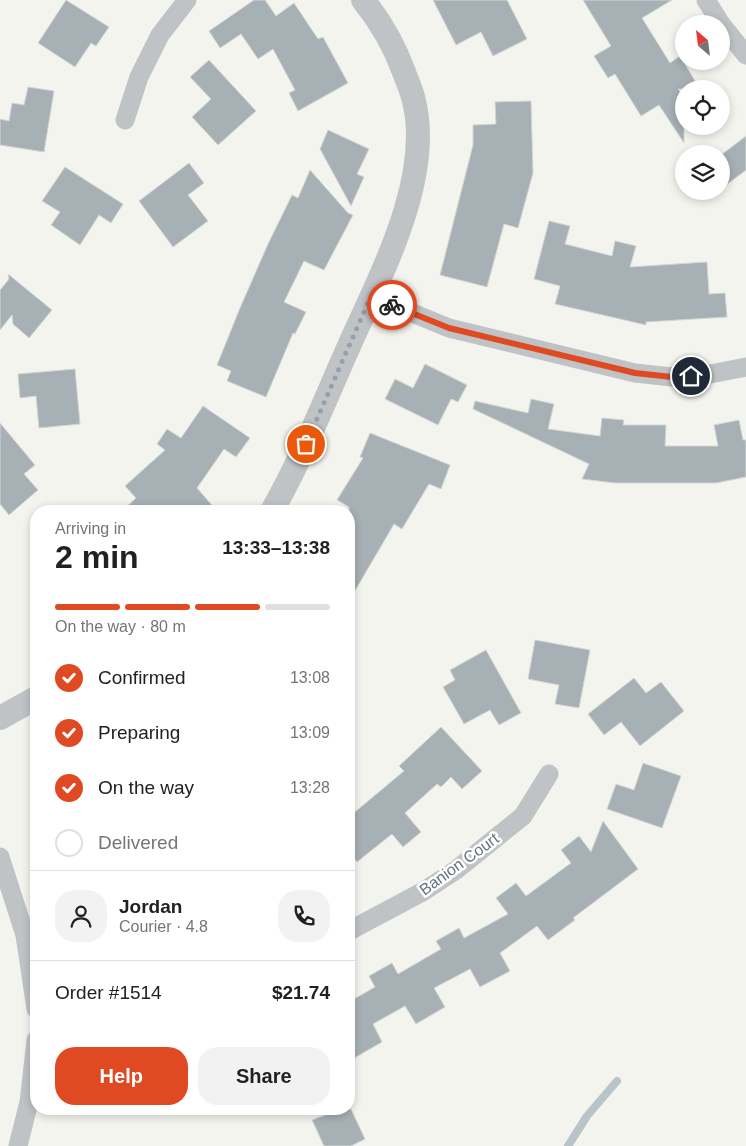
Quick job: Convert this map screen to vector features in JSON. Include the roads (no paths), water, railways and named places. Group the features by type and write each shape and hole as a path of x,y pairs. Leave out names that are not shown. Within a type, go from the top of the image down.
{"street":[{"path":"125,120 139,77 160,35 187,0"},
{"path":"275,505 289,481 371,296 408,205 416,166 418,136 414,101 395,45 364,0"},
{"path":"706,0 715,15"},
{"path":"730,35 746,55"},
{"path":"371,296 449,328 635,373 672,377 710,374 746,367"},
{"path":"0,718 30,701"},
{"name":"Banion Court","path":"355,928 424,891 456,870 523,816 549,774"},
{"path":"0,857 25,935 30,969"},
{"path":"18,1146 30,1093"}],"waterway":[{"path":"568,1146 587,1116 617,1081"}]}
